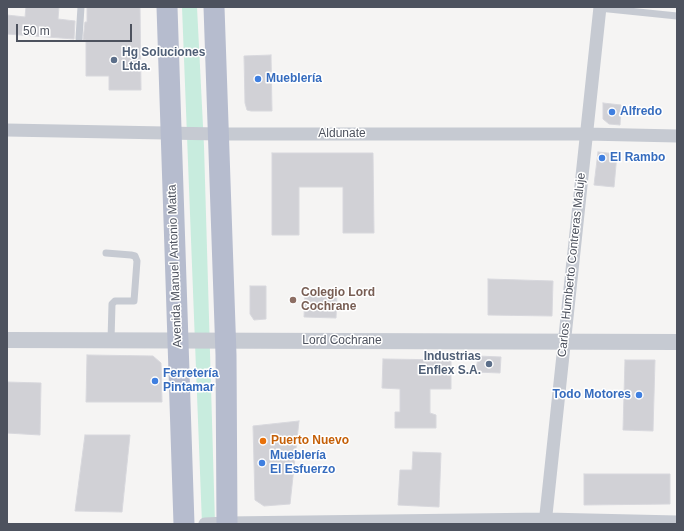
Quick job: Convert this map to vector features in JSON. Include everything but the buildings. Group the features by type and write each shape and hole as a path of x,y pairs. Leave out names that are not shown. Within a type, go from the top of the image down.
{"main road":[{"name":"Avenida Manuel Antonio Matta","path":"167,7 184,524"},
{"path":"214,7 225,341 227,523"}],"street":[{"name":"Carlos Humberto Contreras Maluje","path":"546,522 600,8"},
{"name":"Aldunate","path":"7,130 218,134 586,134 677,136"},
{"name":"Lord Cochrane","path":"7,340 677,342"},
{"path":"205,524 677,522"}],"lane":[{"path":"79,38 81,7"},
{"path":"600,8 677,16"},
{"path":"106,253 135,256 137,261 134,301 115,301 112,304 111,340"}],"green space":[{"path":"182,7 197,7 204,146 215,524 202,524"}],"place":[{"name":"Hg Soluciones Ltda.","path":"114,60"},
{"name":"Mueblería","path":"258,79"},
{"name":"Alfredo","path":"612,112"},
{"name":"El Rambo","path":"602,158"},
{"name":"Colegio Lord Cochrane","path":"293,300"},
{"name":"Industrias Enflex S.A.","path":"489,364"},
{"name":"Ferretería Pintamar","path":"155,381"},
{"name":"Todo Motores","path":"639,395"},
{"name":"Puerto Nuevo","path":"263,441"},
{"name":"Mueblería El Esfuerzo","path":"262,463"}]}
